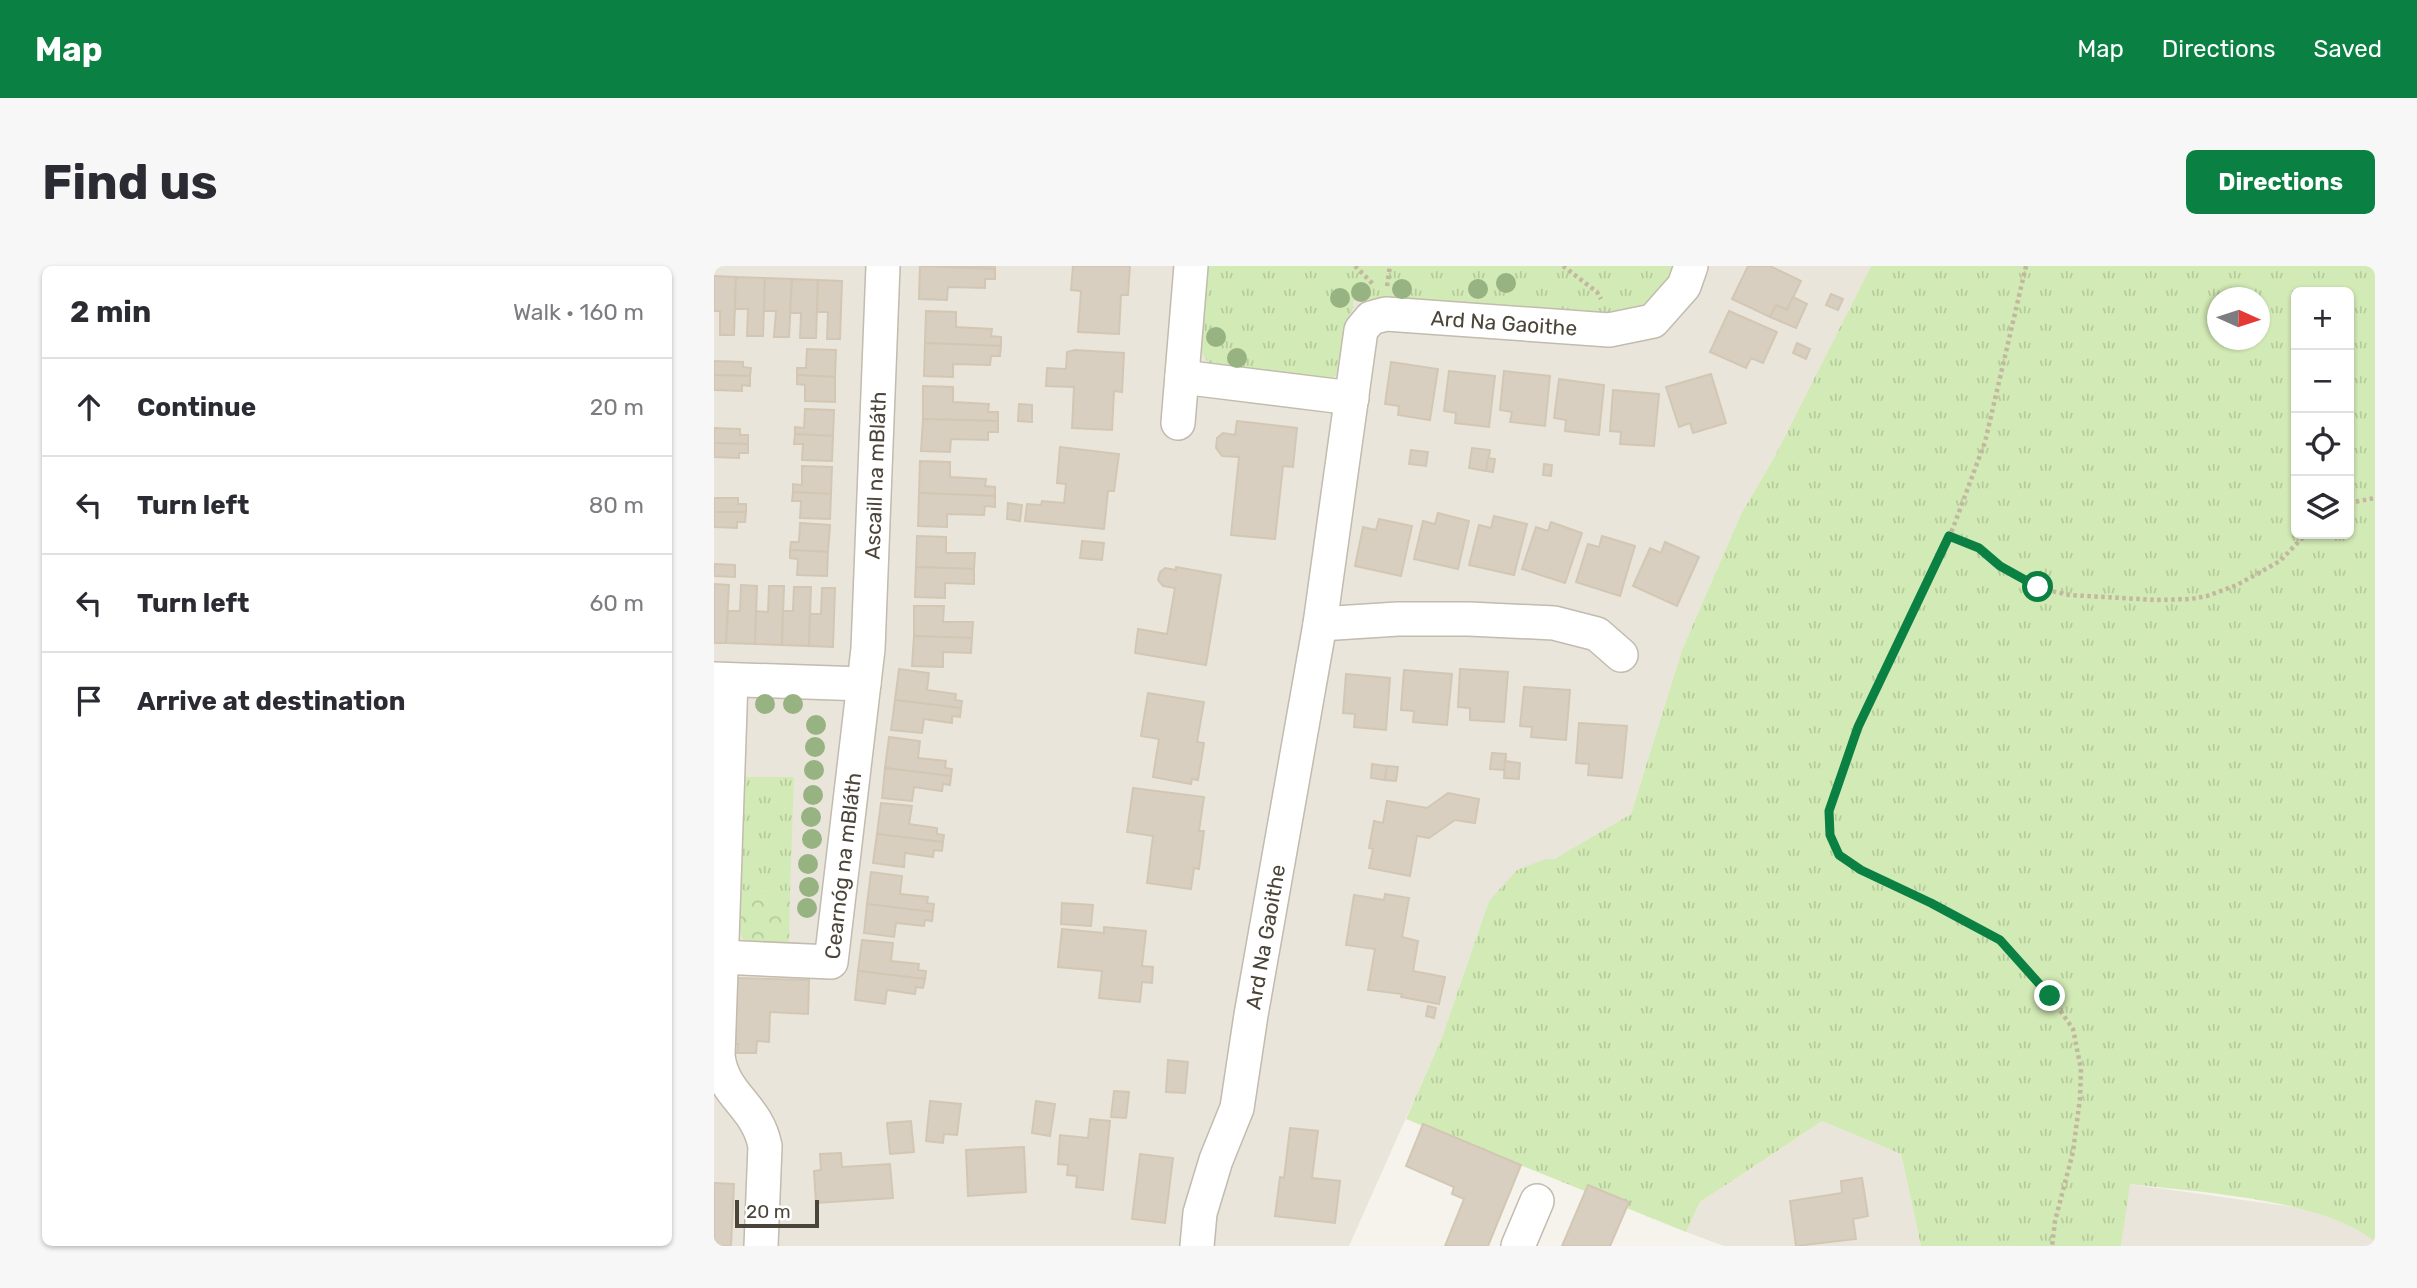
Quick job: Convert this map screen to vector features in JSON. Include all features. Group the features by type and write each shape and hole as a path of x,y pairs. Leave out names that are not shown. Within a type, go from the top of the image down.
{"street":[{"name":"Ascaill na mBláth","path":"863,684 868,649 883,266"},
{"path":"1178,424 1191,266"},
{"name":"Ard Na Gaoithe","path":"1197,1246 1200,1213 1216,1160 1237,1108 1253,1001 1320,624 1361,330 1371,318 1390,314 1609,330 1653,321 1684,286 1691,266"},
{"path":"1182,377 1352,398"},
{"path":"1320,624 1398,619 1554,623 1597,634 1621,655"},
{"path":"761,1246 765,1146 762,1129 726,1083 720,1071 718,1056 723,680 863,684"},
{"name":"Cearnóg na mBláth","path":"720,957 831,962 863,684"},
{"path":"1518,1246 1537,1201"}],"path":[{"path":"1355,266 1379,290"},
{"path":"1563,266 1597,292 1605,306 1609,330"},
{"path":"2026,266 1985,442 1949,536 1858,727 1829,811 1830,835 1839,855 1861,870 2000,940 2050,996 2073,1029 2081,1069 2080,1098 2073,1152 2055,1221 2052,1246"},
{"path":"2354,502 2375,498"},
{"path":"1949,536 1979,548 2000,566 2038,587 2069,595 2168,600 2207,596 2237,585 2280,561 2301,539"}],"shaded area":[{"path":"714,266 1871,266 1775,456 1741,514 1682,650 1631,814 1554,859 1546,860 1489,901 1442,1037 1349,1246 714,1246"},
{"path":"1822,1121 1901,1154 1921,1246 1724,1246 1686,1232 1700,1202"},
{"path":"2129,1184 2307,1209 2361,1229 2375,1242 2375,1246 2121,1246"}],"green space":[{"path":"1205,266 1679,266 1659,300 1619,316 1354,298 1342,367 1333,378 1316,380 1209,365 1199,347"},
{"path":"1871,266 2375,266 2375,1242 2353,1227 2293,1207 2223,1195 2130,1184 2121,1246 1921,1246 1901,1154 1822,1121 1700,1202 1686,1232 1406,1119 1442,1037 1489,901 1517,870 1546,859 1554,859 1631,814 1682,650 1741,514 1775,456"},
{"path":"744,777 794,777 790,891 741,890"},
{"path":"741,890 790,891 789,945 744,941 740,933"}],"building":[{"path":"920,266 995,266 995,269"},
{"path":"920,266 995,269 995,279 985,279 985,288 948,287 947,300 919,299"},
{"path":"1073,266 1130,266 1128,295 1121,295 1119,334 1078,332 1081,291 1071,290"},
{"path":"1748,266 1770,266 1801,281 1787,310 1776,305 1770,317 1732,299"},
{"path":"714,276 736,277 734,335 720,335 720,311 714,311"},
{"path":"736,277 765,278 763,336 747,336 748,309 735,309"},
{"path":"765,278 792,279 789,337 774,337 776,311 764,311"},
{"path":"792,279 818,280 816,338 800,338 801,313 790,313"},
{"path":"818,280 842,281 840,339 827,339 828,312 817,312"},
{"path":"1831,294 1843,299 1838,310 1826,305"},
{"path":"1793,297 1807,304 1796,328 1770,317 1776,305 1787,310"},
{"path":"926,311 956,312 956,327 992,329 991,336 1001,337 1001,346 925,343"},
{"path":"1729,311 1777,332 1763,363 1751,358 1746,368 1710,352"},
{"path":"925,343 1001,346 1000,356 991,356 990,365 953,364 953,377 924,376"},
{"path":"1797,343 1810,349 1806,359 1793,353"},
{"path":"807,349 836,350 835,377 797,375 797,368 806,368"},
{"path":"1075,350 1124,353 1122,392 1114,391 1112,430 1072,428 1074,387 1046,386 1047,368 1066,369 1067,352"},
{"path":"714,361 743,362 743,367 751,368 750,376 714,375"},
{"path":"1391,362 1438,369 1430,420 1398,415 1399,406 1385,404"},
{"path":"1449,371 1495,376 1489,427 1455,423 1456,413 1444,411"},
{"path":"1504,371 1550,376 1545,426 1510,422 1512,412 1500,410"},
{"path":"1711,374 1726,423 1693,433 1690,423 1679,427 1666,387"},
{"path":"714,375 750,376 750,386 742,385 742,391 714,390"},
{"path":"797,375 835,377 835,402 805,401 805,385 797,384"},
{"path":"1559,379 1604,385 1599,435 1565,431 1566,420 1554,418"},
{"path":"923,386 953,387 953,402 989,404 988,412 998,412 998,421 923,419"},
{"path":"1613,390 1659,394 1654,446 1620,444 1621,432 1610,431"},
{"path":"1019,404 1032,405 1032,422 1018,421"},
{"path":"805,409 834,410 833,436 795,434 795,427 804,428"},
{"path":"923,419 998,421 998,432 988,432 988,440 951,439 950,452 921,451"},
{"path":"1237,421 1297,428 1293,467 1283,466 1275,539 1231,535 1239,457 1222,456 1216,448 1217,438 1223,433 1235,435"},
{"path":"714,428 740,429 740,435 748,435 748,444 714,443"},
{"path":"795,434 833,436 832,461 802,460 803,444 794,444"},
{"path":"714,443 748,444 748,453 739,453 739,458 714,457"},
{"path":"1060,447 1119,454 1114,491 1108,491 1104,529 1025,521 1027,504 1041,505 1042,501 1064,503 1066,484 1057,483"},
{"path":"1472,448 1490,450 1486,471 1469,468"},
{"path":"1411,450 1428,452 1426,466 1409,464"},
{"path":"1488,458 1495,459 1493,472 1486,471"},
{"path":"920,461 950,462 950,477 986,479 985,486 995,487 995,496 919,493"},
{"path":"1544,464 1552,465 1551,476 1543,475"},
{"path":"802,466 832,467 831,494 793,492 793,484 802,485"},
{"path":"793,492 831,494 830,519 800,518 801,501 792,501"},
{"path":"919,493 995,496 995,507 985,506 984,515 947,514 947,527 918,526"},
{"path":"714,498 738,498 738,504 746,504 746,512 714,512"},
{"path":"1008,503 1022,505 1020,521 1007,519"},
{"path":"714,512 746,512 745,522 737,522 737,528 714,527"},
{"path":"1438,513 1469,521 1458,569 1414,559 1423,521 1435,524"},
{"path":"1494,516 1527,524 1514,575 1469,565 1479,525 1491,528"},
{"path":"1379,519 1412,526 1401,576 1355,566 1363,527 1376,530"},
{"path":"1551,522 1582,533 1565,583 1522,569 1536,527 1548,531"},
{"path":"800,523 830,525 828,552 790,550 791,542 799,542"},
{"path":"917,536 946,537 946,553 975,553 974,569 916,567"},
{"path":"1602,536 1635,546 1620,596 1576,582 1588,544 1599,547"},
{"path":"1082,541 1104,543 1102,560 1080,558"},
{"path":"1665,542 1699,557 1677,606 1633,586 1650,548 1661,553"},
{"path":"790,550 828,552 827,576 797,575 798,559 790,558"},
{"path":"714,564 735,565 735,577 714,576"},
{"path":"916,567 974,569 974,584 945,583 945,598 915,597"},
{"path":"1176,567 1221,575 1206,665 1135,653 1138,629 1167,634 1175,588 1163,586 1158,580 1160,572 1165,568 1176,570"},
{"path":"714,584 729,585 726,643 714,643"},
{"path":"741,585 757,586 755,644 726,643 728,611 740,611"},
{"path":"769,586 784,586 782,645 755,644 756,611 768,612"},
{"path":"794,587 811,587 809,646 782,645 783,611 793,611"},
{"path":"822,588 835,588 833,647 809,646 810,614 821,614"},
{"path":"914,606 944,606 943,622 973,622 972,638 914,636"},
{"path":"914,636 972,638 971,653 943,652 943,667 912,666"},
{"path":"899,669 929,673 927,690 956,694 955,700 962,701 961,708 895,700"},
{"path":"1460,669 1508,672 1504,722 1470,720 1470,708 1458,707"},
{"path":"1404,670 1452,674 1447,725 1413,722 1414,711 1401,710"},
{"path":"1346,674 1390,678 1386,730 1354,727 1355,714 1343,713"},
{"path":"1524,687 1570,690 1566,740 1531,737 1532,727 1520,726"},
{"path":"1148,693 1204,702 1197,742 1204,743 1198,780 1192,779 1191,784 1153,777 1159,739 1141,736"},
{"path":"895,700 961,708 960,717 952,716 952,723 924,719 922,733 891,730"},
{"path":"1579,723 1627,726 1622,778 1588,775 1589,764 1576,763"},
{"path":"889,737 920,741 918,758 946,761 945,768 952,769 951,776 885,768"},
{"path":"1492,753 1506,754 1505,770 1490,769"},
{"path":"1505,761 1520,763 1519,779 1504,778"},
{"path":"1372,764 1387,766 1385,780 1371,778"},
{"path":"1387,766 1398,767 1396,781 1385,780"},
{"path":"885,768 951,776 950,785 943,784 942,791 914,787 912,801 882,798"},
{"path":"1133,788 1204,797 1199,831 1204,831 1199,869 1194,868 1191,889 1147,883 1153,836 1127,832"},
{"path":"1448,793 1479,799 1475,823 1455,820 1429,838 1417,836 1410,876 1369,868 1373,849 1369,848 1374,821 1383,823 1387,801 1427,808"},
{"path":"881,803 912,806 909,824 937,828 937,834 944,835 943,842 877,834"},
{"path":"877,834 943,842 942,851 934,850 933,857 905,853 904,867 873,863"},
{"path":"871,872 902,876 900,894 928,897 927,903 934,904 933,912 867,904"},
{"path":"1385,894 1409,898 1402,937 1418,941 1413,971 1445,977 1439,1004 1401,997 1402,994 1368,990 1375,949 1346,945 1354,895 1384,900"},
{"path":"1062,903 1093,905 1091,926 1061,924"},
{"path":"867,904 933,912 932,921 925,920 924,926 896,923 894,937 864,933"},
{"path":"1104,927 1146,931 1142,966 1153,967 1152,983 1142,982 1140,1002 1099,998 1102,971 1058,967 1062,929 1104,933"},
{"path":"862,940 893,943 891,961 919,964 918,970 926,971 925,979 858,971"},
{"path":"858,971 925,979 923,988 916,987 915,994 887,990 885,1004 855,1000"},
{"path":"737,978 809,980 808,1014 770,1012 769,1042 757,1041 756,1053 737,1053"},
{"path":"1428,1006 1436,1008 1434,1018 1426,1016"},
{"path":"1168,1060 1188,1062 1185,1093 1166,1092"},
{"path":"1114,1091 1129,1092 1126,1118 1111,1117"},
{"path":"930,1101 961,1104 957,1135 944,1134 943,1143 926,1141"},
{"path":"1036,1101 1055,1104 1050,1136 1032,1133"},
{"path":"1090,1119 1110,1121 1103,1190 1076,1187 1077,1176 1067,1175 1068,1165 1058,1164 1060,1135 1088,1138"},
{"path":"911,1121 914,1152 890,1154 887,1123"},
{"path":"1423,1124 1521,1165 1488,1246 1445,1246 1464,1199 1452,1194 1454,1187 1406,1166"},
{"path":"1290,1128 1318,1131 1312,1178 1340,1181 1335,1223 1275,1216 1280,1177 1284,1178"},
{"path":"1024,1147 1026,1192 968,1196 966,1150"},
{"path":"841,1153 842,1167 890,1164 893,1198 816,1203 814,1171 821,1170 820,1154"},
{"path":"1140,1154 1173,1158 1165,1223 1132,1219"},
{"path":"1862,1178 1868,1216 1853,1219 1856,1239 1796,1246 1790,1201 1842,1193 1841,1181"},
{"path":"714,1183 734,1184 731,1246 714,1246"},
{"path":"1588,1185 1629,1202 1610,1246 1562,1246"}],"route":[{"path":"2038,587 2000,566 1979,548 1949,536 1900,642 1868,702 1829,811 1830,835 1839,855 1861,870 2000,940 2050,996"}]}
